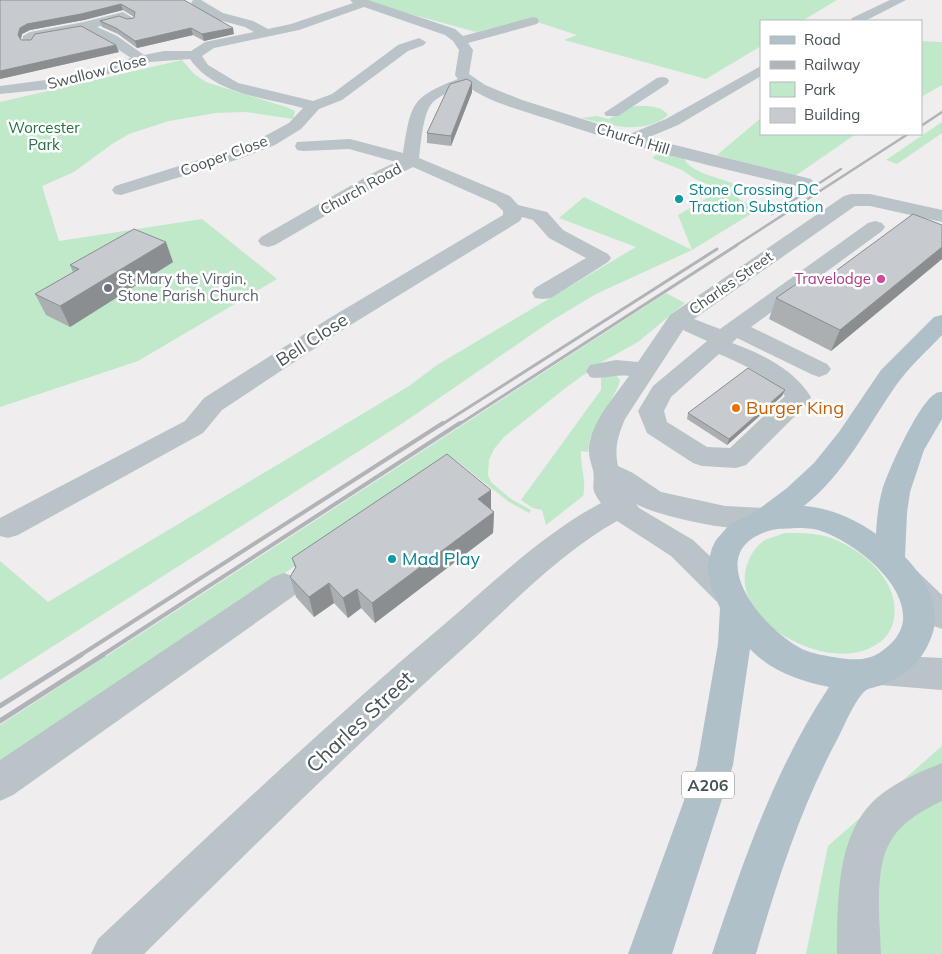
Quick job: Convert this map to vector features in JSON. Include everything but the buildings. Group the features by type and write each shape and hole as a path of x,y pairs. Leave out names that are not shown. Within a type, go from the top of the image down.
{"main road":[{"path":"867,673 808,667 787,658 758,637 731,600 723,570 728,546 745,530 766,520 797,496 824,470 848,439 890,376 942,322"},
{"path":"898,570 893,507 901,474 926,424 942,400"},
{"path":"734,954 760,871 784,809 819,733 867,673 902,655 913,642 918,631 920,611 898,570 867,542 830,522 803,517 766,520"},
{"name":"A206","path":"650,954 715,765 734,644 731,600"}],"street":[{"path":"858,20 900,0"},
{"path":"314,106 233,86 203,68 194,55 210,45 294,27 360,1 447,31 460,41 466,51 462,74 466,81"},
{"path":"197,3 222,17 249,24 266,33"},
{"path":"84,11 102,20"},
{"path":"27,38 123,16 130,20"},
{"path":"460,41 533,21"},
{"path":"85,26 138,53"},
{"name":"Cooper Close","path":"122,190 269,142 295,126 314,106 337,97 403,48 419,42"},
{"path":"104,58 138,53"},
{"name":"Swallow Close","path":"0,90 60,84 138,53 194,55"},
{"path":"631,139 689,112 760,71"},
{"name":"Church Hill","path":"466,81 530,107 667,150 805,183"},
{"name":"Church Road","path":"268,242 379,177 410,162 420,111 425,102 434,95 466,81"},
{"path":"612,113 662,81"},
{"path":"638,97 654,102"},
{"path":"670,106 689,112"},
{"path":"304,146 350,144 418,163 496,197 506,202 513,210 540,216 556,234 601,258 543,294"},
{"name":"Charles Street","path":"731,600 682,548 634,520 606,489 607,472 602,456 605,435 613,418 678,320 851,200 870,200 942,216"},
{"name":"Bell Close","path":"8,527 194,428 213,404 336,324 508,222 514,217 513,210"},
{"path":"725,338 738,352 791,385 799,397 736,458 702,456 656,427 651,410 662,392 725,338 875,227"},
{"path":"678,320 725,338 819,369"},
{"path":"598,371 625,366 644,371"},
{"path":"607,472 623,480 640,494 654,501 725,517 766,520"},
{"name":"Charles Street","path":"113,954 424,662 558,546 584,526 620,506"},
{"path":"898,570 942,614"},
{"path":"0,782 284,586"},
{"path":"867,673 924,672 942,674"},
{"path":"859,954 860,872 875,828 894,806 927,787 942,782"}],"green space":[{"path":"359,0 837,0 804,20 760,20 760,47 706,79 564,40 577,35 528,19 476,32"},
{"path":"922,41 942,42 942,85 922,96"},
{"name":"Worcester Park","path":"182,60 194,74 206,82 286,107 295,111 293,119 246,112 216,113 169,121 129,134 74,172 42,186 59,241 202,219 277,279 138,361 0,407 0,102"},
{"path":"636,106 662,109 668,115 648,125 637,127 614,126 581,118 597,116 609,119 626,108"},
{"path":"760,119 760,135 855,135 795,176 717,155"},
{"path":"942,122 942,133 897,164 886,160"},
{"path":"661,151 684,157 686,162 697,170 732,183 740,200 759,209 692,250 678,215 721,190 695,179 682,170 654,159 653,157"},
{"path":"584,197 692,250 596,294 551,321 403,423 0,680 0,561 48,602 409,386 437,365 636,247 559,218"},
{"path":"666,293 685,303 638,342 602,362 568,386 504,437 494,449 489,460 488,475 491,482 511,499 531,510 529,513 509,502 453,458 219,618 0,761 0,725"},
{"path":"616,375 620,380 618,387 590,438 588,452 581,451 583,496 546,525 542,510 533,508 521,500 601,390 601,377"},
{"path":"785,533 816,534 834,539 857,552 878,570 892,592 894,605 893,623 884,639 872,647 852,653 830,653 806,647 784,636 765,621 751,603 745,583 748,562 753,552 761,543"},
{"path":"942,746 942,954 806,954 828,846"}],"railway":[{"path":"922,125 942,112"},
{"path":"735,246 906,135"},
{"path":"772,214 841,169"},
{"path":"458,425 737,245"},
{"path":"441,425 717,249"},
{"path":"79,656 443,423"},
{"path":"101,656 460,423"},
{"path":"0,706 81,655"},
{"path":"0,721 103,655"}],"place":[{"name":"Stone Crossing DC Traction Substation","path":"679,199"},
{"name":"Travelodge","path":"881,279"},
{"name":"St Mary the Virgin, Stone Parish Church","path":"108,288"},
{"name":"Burger King","path":"736,408"},
{"name":"Mad Play","path":"392,559"}]}
